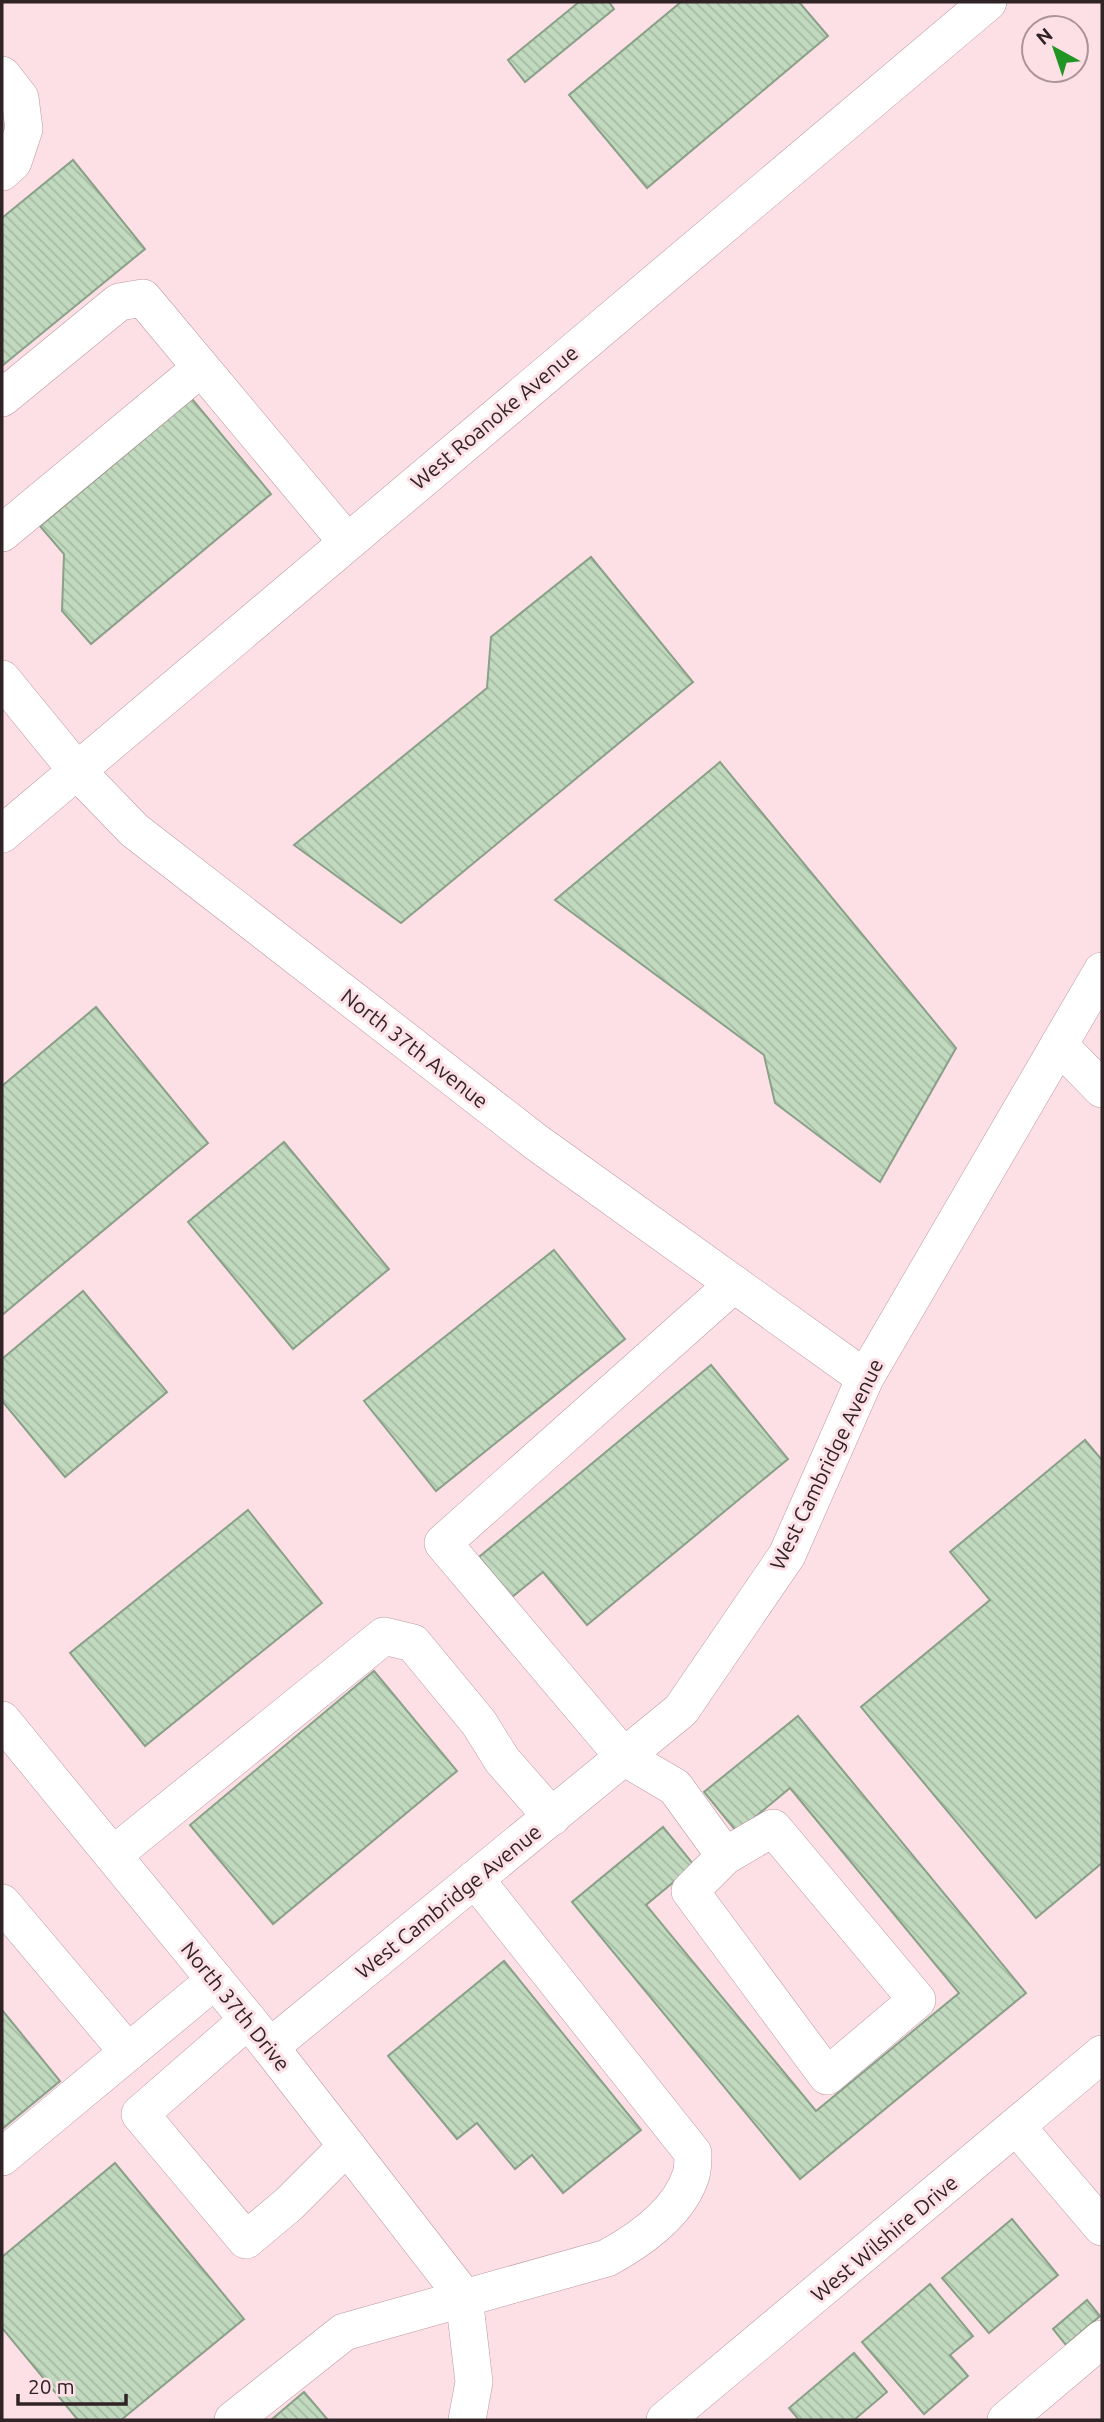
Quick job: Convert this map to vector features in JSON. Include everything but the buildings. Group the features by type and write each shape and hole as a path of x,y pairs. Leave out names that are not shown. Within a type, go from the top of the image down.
{"street":[{"name":"West Roanoke Avenue","path":"2,834 988,2"},
{"path":"2,75 20,98 24,129 13,162 2,172"},
{"path":"2,398 119,302 143,298 347,542"},
{"path":"2,533 201,368"},
{"name":"North 37th Avenue","path":"2,679 78,772 134,830 536,1142 865,1378"},
{"name":"West Cambridge Avenue","path":"347,2146 289,2204 246,2240 140,2114 475,1879 681,1710 787,1555 865,1378 1102,971"},
{"path":"1059,1045 1102,1089"},
{"path":"725,1857 675,1787 624,1757 443,1542 734,1284"},
{"path":"113,1855 384,1636 413,1643 479,1723 502,1760 552,1817"},
{"name":"North 37th Drive","path":"2,1720 259,2033 464,2297"},
{"path":"773,1828 917,2000 827,2076 690,1891 725,1857 773,1828"},
{"path":"233,2420 344,2332 607,2258 635,2242 664,2217 691,2175 694,2153 475,1879"},
{"path":"2,1903 128,2052"},
{"path":"2,2157 215,1980"},
{"name":"West Wilshire Drive","path":"665,2420 1102,2053"},
{"path":"1017,2127 1102,2227"},
{"path":"464,2297 474,2382 467,2420"},
{"path":"1006,2420 1102,2339"}]}
